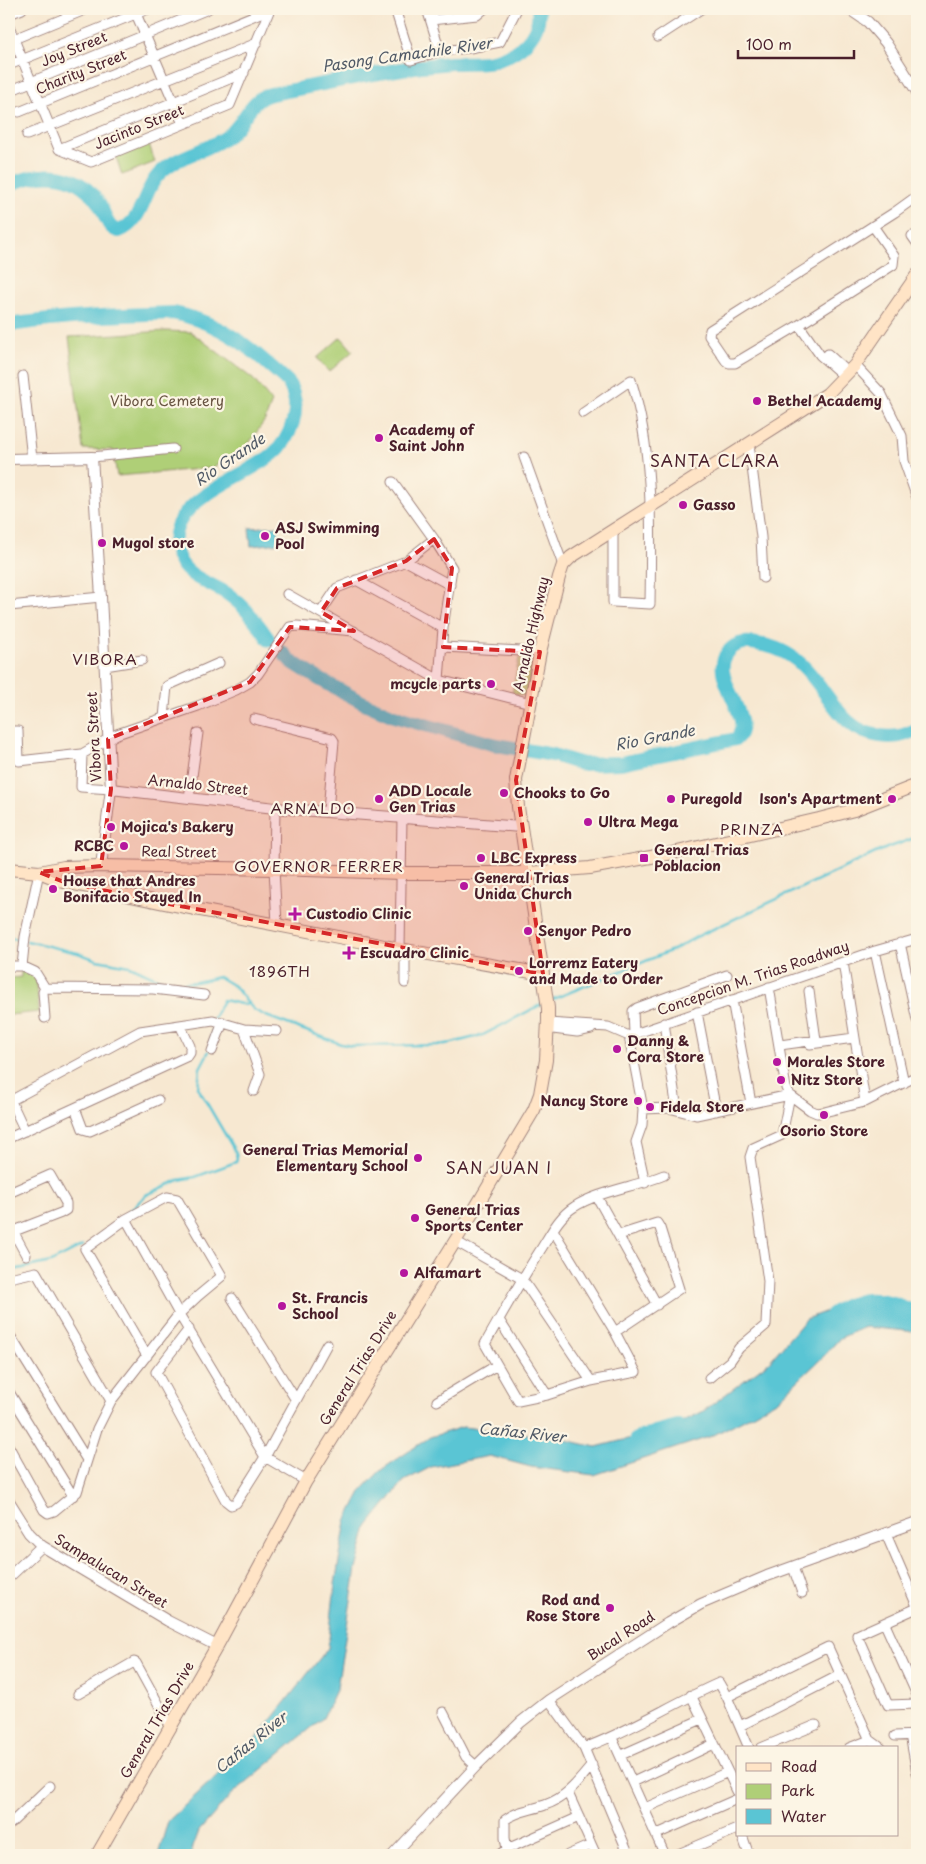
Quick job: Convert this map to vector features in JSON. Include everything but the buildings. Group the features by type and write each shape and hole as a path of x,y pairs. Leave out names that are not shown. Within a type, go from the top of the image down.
{"main road":[{"name":"Arnaldo Highway","path":"528,873 516,780 540,652 558,577 563,565 571,557 612,530 827,394 849,371 917,274"},
{"name":"Real Street","path":"39,872 64,867 101,866 401,873 528,873 590,868 674,853 854,810 917,785"},
{"path":"9,869 39,872 64,882 402,949 543,974"},
{"name":"General Trias Drive","path":"96,1855 217,1646 306,1481 455,1242 534,1110 540,1094 546,1060 548,1008 528,873"}],"street":[{"path":"9,14 22,9"},
{"path":"11,40 87,9"},
{"path":"9,65 135,11 148,9"},
{"name":"Joy Street","path":"14,89 208,9"},
{"path":"9,27 11,40 22,60 59,150 244,73 270,9"},
{"name":"Charity Street","path":"19,112 270,9"},
{"path":"395,9 411,60 440,51 500,42 517,9"},
{"path":"427,9 440,51"},
{"path":"431,20 477,15 484,9"},
{"path":"658,37 701,9"},
{"path":"849,9 868,22 886,43 917,92"},
{"path":"135,11 183,124"},
{"path":"27,134 257,43"},
{"name":"Jacinto Street","path":"59,150 91,162 230,105 244,73"},
{"path":"873,226 894,256 893,265 802,324 732,364 726,361 708,334 710,330 873,226 896,212 913,199"},
{"path":"802,324 823,353 881,393 902,436 904,462 917,498"},
{"path":"23,376 32,459"},
{"path":"582,413 631,380 640,407 651,507 650,604 613,602 612,530"},
{"path":"748,444 761,537 763,578"},
{"path":"9,459 92,457 173,449"},
{"name":"Vibora Street","path":"92,457 111,789 101,866"},
{"path":"524,457 563,565"},
{"path":"393,482 434,539 452,568 438,680"},
{"path":"321,612 337,588 406,561 434,539"},
{"path":"406,561 450,585"},
{"path":"356,580 443,628"},
{"path":"287,594 438,680 531,703"},
{"path":"9,606 101,597"},
{"path":"9,731 18,731 19,761 82,754 117,734 227,694 250,682 258,674 290,627 354,631"},
{"path":"443,647 540,652"},
{"path":"105,666 142,660"},
{"path":"164,718 167,686 218,663"},
{"path":"254,719 332,738 334,741 328,811"},
{"path":"189,798 198,733"},
{"path":"82,754 81,787 111,789"},
{"name":"Arnaldo Street","path":"111,789 275,808 521,827"},
{"path":"275,808 274,869 277,924"},
{"path":"402,817 402,949 405,983"},
{"path":"22,966 25,937 39,872"},
{"name":"Concepcion M. Trias Roadway","path":"631,1035 875,951 900,943 917,941"},
{"path":"900,943 917,1020"},
{"path":"875,951 904,1083"},
{"path":"843,962 865,1102"},
{"path":"9,966 22,966 35,972 45,988"},
{"path":"645,1183 636,1142 642,1125 643,1109 631,1035 633,1011 636,1008 727,976"},
{"path":"769,987 786,1088 790,1095 810,1110 817,1113 865,1102 917,1076"},
{"path":"45,988 153,989 204,995"},
{"path":"45,988 43,992 45,1018"},
{"path":"780,1047 816,1040 809,991"},
{"path":"732,1000 751,1103"},
{"path":"697,1012 716,1110"},
{"path":"25,1131 10,1099 135,1032 209,1020 244,1029 277,1030"},
{"path":"212,1051 222,1022"},
{"path":"664,1023 678,1110"},
{"path":"9,1138 188,1056 190,1046 180,1025"},
{"path":"548,1026 577,1032 608,1027 631,1035"},
{"path":"244,1029 260,1074 254,1091"},
{"path":"780,1047 854,1038"},
{"path":"643,1109 669,1108 696,1115 790,1095"},
{"path":"709,1378 730,1362 739,1348 766,1324 768,1281 750,1157 753,1148 782,1135 790,1095"},
{"path":"74,1108 83,1129 90,1132 158,1100"},
{"path":"9,1193 50,1175 66,1203 66,1210 61,1213 11,1232 26,1255"},
{"path":"553,1230 615,1332 636,1372 591,1381 548,1395 518,1401 485,1344 522,1279 553,1230 573,1207 598,1196 645,1183 664,1175"},
{"path":"9,1447 44,1510 48,1513 54,1511 73,1496 78,1489 97,1429 111,1401 147,1356 179,1314 222,1276 176,1199 172,1196 126,1219 85,1249 147,1356"},
{"path":"598,1196 657,1305"},
{"path":"126,1219 179,1314 265,1457 306,1481"},
{"path":"615,1332 679,1289 657,1223 619,1235"},
{"path":"455,1242 522,1279 591,1381"},
{"path":"9,1278 36,1272 111,1401"},
{"path":"232,1298 296,1400"},
{"path":"499,1320 548,1395"},
{"path":"189,1329 156,1372 228,1504 231,1505 236,1503 265,1457 327,1344"},
{"path":"9,1334 87,1460"},
{"path":"437,1401 497,1365"},
{"path":"9,1392 73,1496"},
{"name":"Sampalucan Street","path":"9,1501 29,1533 42,1546 168,1621 217,1646"},
{"name":"Bucal Road","path":"394,1855 476,1766 521,1722 549,1700 668,1623 701,1604 766,1576 917,1522"},
{"path":"886,1534 917,1607 885,1624 857,1635 888,1705 917,1704"},
{"path":"9,1577 42,1546"},
{"path":"793,1567 802,1592"},
{"path":"885,1624 917,1695"},
{"path":"727,1697 828,1648 870,1740 878,1746"},
{"path":"78,1694 131,1662 136,1663 170,1725"},
{"path":"740,1726 840,1675"},
{"path":"584,1748 612,1738 691,1695 718,1683 727,1697 748,1746"},
{"path":"691,1695 736,1788"},
{"path":"549,1700 584,1748 629,1855"},
{"path":"443,1712 466,1757 476,1766"},
{"path":"621,1756 702,1719"},
{"path":"766,1746 816,1725"},
{"path":"895,1736 914,1735 916,1768"},
{"path":"612,1738 665,1855"},
{"path":"854,1746 870,1740"},
{"path":"633,1782 714,1744"},
{"path":"507,1849 504,1828 505,1820 511,1815 547,1805 568,1793 592,1765"},
{"path":"645,1808 728,1772"},
{"path":"9,1825 50,1786"},
{"path":"568,1793 596,1855"},
{"path":"657,1834 736,1799"},
{"path":"499,1855 507,1849 579,1817"},
{"path":"676,1855 736,1829"},
{"path":"742,1836 749,1855"},
{"path":"568,1855 591,1845"}],"highlighted area":[{"path":"434,539 452,568 443,647 540,652 516,780 543,974 164,903 64,882 39,872 101,866 111,789 108,739 250,682 290,627 354,631 321,612 337,588 406,561"}],"green space":[{"path":"149,144 155,162 122,175 116,157"},
{"name":"Vibora Cemetery","path":"166,331 191,332 253,379 272,402 265,420 245,449 212,468 117,476 113,450 83,449 69,337"},
{"path":"341,337 353,351 329,372 317,358"},
{"path":"519,658 534,660 527,696 512,693"},
{"path":"21,970 36,974 39,1012 9,1015 9,978 21,977"}],"water":[{"name":"ASJ Swimming Pool","path":"278,526 280,543 251,546 249,528"},
{"path":"864,1302 888,1302 917,1311 917,1332 865,1327 840,1338 778,1400 712,1436 594,1475 531,1467 490,1456 431,1467 404,1481 367,1527 356,1569 337,1688 323,1718 231,1795 199,1831 190,1855 158,1855 168,1821 255,1740 328,1648 335,1584 346,1521 362,1490 381,1470 430,1437 463,1427 553,1437 596,1447 667,1429 702,1412 769,1362 806,1319 840,1306"}],"waterway":[{"name":"Pasong Camachile River","path":"9,185 22,180 48,175 72,180 83,186 92,195 101,207 109,225 119,231 137,216 151,186 162,171 171,164 211,146 229,135 235,130 253,105 264,96 421,66 494,61 514,53 526,43 535,31 539,16 538,9"},
{"name":"Rio Grande","path":"9,325 70,318 173,313 209,324 232,336 253,351 288,382 294,397 295,412 288,436 283,444 277,451 259,464 206,495 190,508 179,522 175,538 178,557 187,570 241,605 269,640"},
{"name":"Rio Grande","path":"282,652 292,662 319,679 362,702 394,716 492,744 553,755 582,764 621,763 736,739 741,730 741,719 723,670 724,658 732,648 744,643 754,643 775,648 796,660 811,674 844,718 866,733 892,737 917,730"},
{"path":"551,1000 675,949 696,937 882,850 917,837"},
{"path":"9,937 21,940"},
{"path":"27,941 78,953 97,960 130,966 170,984 196,982 219,977 234,986 254,1010 341,1044 352,1046 437,1045 452,1043 483,1035 544,1003"},
{"path":"214,1018 223,1000 248,1004"},
{"path":"211,1043 214,1022"},
{"path":"127,1214 146,1195 179,1180 195,1177 236,1162 236,1153 198,1088 200,1068 209,1051"},
{"path":"9,1271 51,1262 83,1246"},
{"name":"Cañas River","path":"832,1314 843,1307 864,1300 885,1301 917,1314"},
{"name":"Cañas River","path":"636,1439 678,1426"}],"place":[{"name":"Bethel Academy","path":"757,401"},
{"name":"Academy of Saint John","path":"379,438"},
{"name":"Gasso","path":"683,505"},
{"name":"ASJ Swimming Pool","path":"265,536"},
{"name":"Mugol store","path":"102,543"},
{"name":"mcycle parts","path":"491,684"},
{"name":"Chooks to Go","path":"504,793"},
{"name":"ADD Locale Gen Trias","path":"379,799"},
{"name":"Puregold","path":"671,799"},
{"name":"Ison's Apartment","path":"892,799"},
{"name":"Ultra Mega","path":"588,822"},
{"name":"Mojica's Bakery","path":"111,827"},
{"name":"RCBC","path":"124,846"},
{"name":"LBC Express","path":"481,858"},
{"name":"General Trias Poblacion","path":"644,858"},
{"name":"General Trias Unida Church","path":"464,886"},
{"name":"House that Andres Bonifacio Stayed In","path":"53,889"},
{"name":"Custodio Clinic","path":"295,914"},
{"name":"Senyor Pedro","path":"528,931"},
{"name":"Escuadro Clinic","path":"349,953"},
{"name":"Lorremz Eatery and Made to Order","path":"519,971"},
{"name":"Danny & Cora Store","path":"617,1049"},
{"name":"Morales Store","path":"777,1062"},
{"name":"Nitz Store","path":"781,1080"},
{"name":"Nancy Store","path":"638,1101"},
{"name":"Fidela Store","path":"650,1107"},
{"name":"Osorio Store","path":"824,1115"},
{"name":"General Trias Memorial Elementary School","path":"418,1158"},
{"name":"General Trias Sports Center","path":"415,1218"},
{"name":"Alfamart","path":"404,1273"},
{"name":"St. Francis School","path":"282,1306"},
{"name":"Rod and Rose Store","path":"610,1608"}],"district":[{"name":"SANTA CLARA","path":"715,461"},
{"name":"VIBORA","path":"105,660"},
{"name":"ARNALDO","path":"313,809"},
{"name":"PRINZA","path":"752,830"},
{"name":"GOVERNOR FERRER","path":"319,867"},
{"name":"1896TH","path":"280,972"},
{"name":"SAN JUAN I","path":"499,1168"}]}
